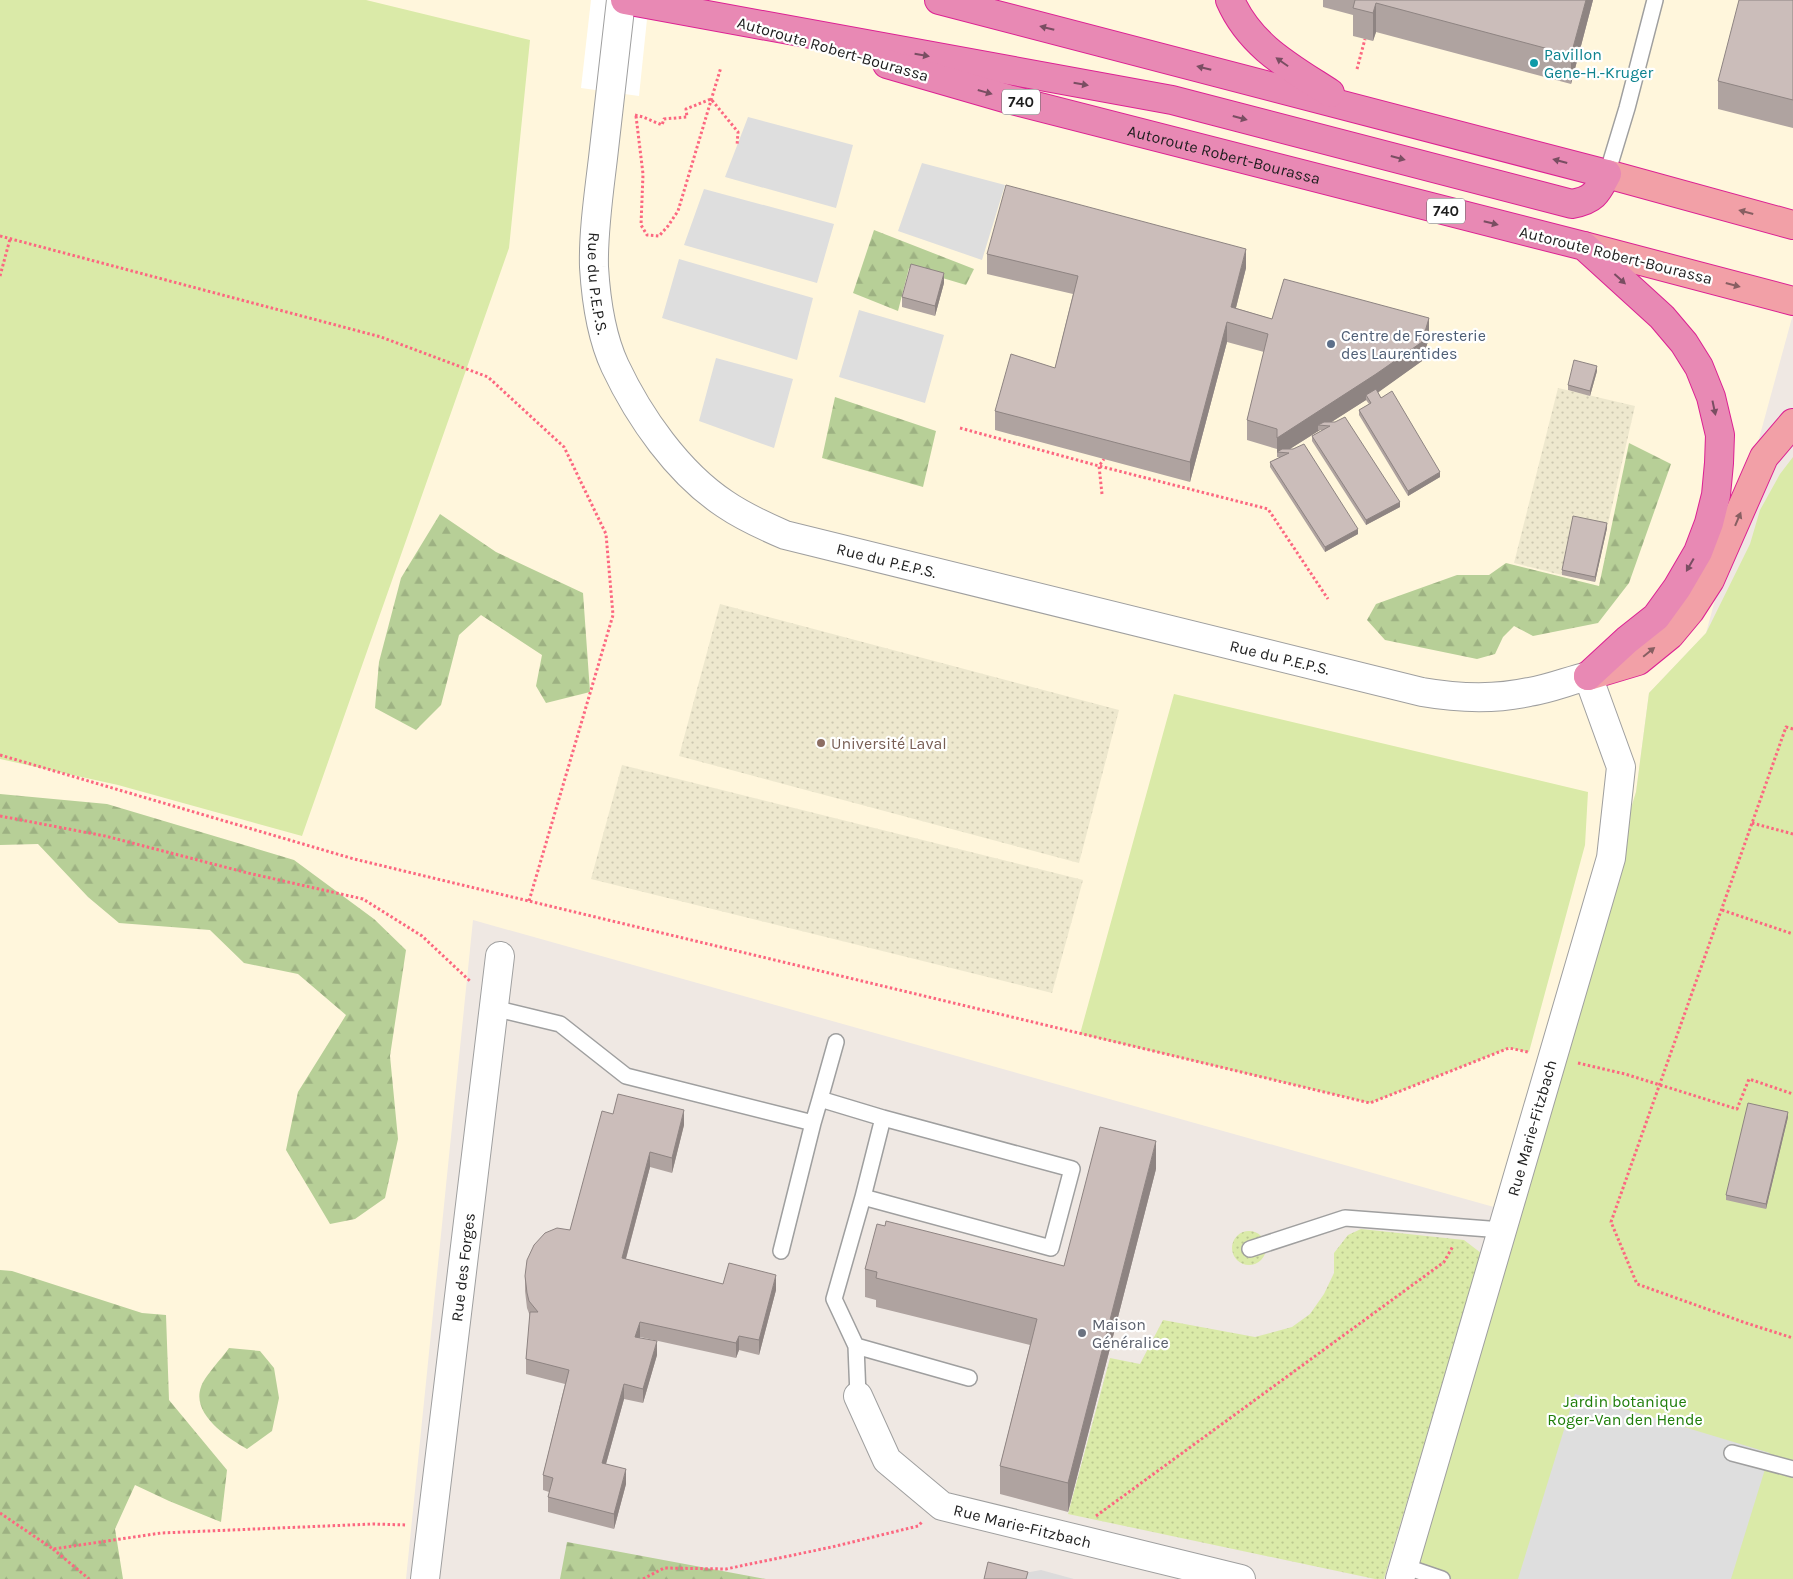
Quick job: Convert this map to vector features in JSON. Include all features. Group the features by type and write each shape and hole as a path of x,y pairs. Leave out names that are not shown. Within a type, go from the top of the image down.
{"highway":[{"path":"625,0 1172,100 1572,204 1587,201 1598,192 1607,174"},
{"name":"Autoroute Robert-Bourassa","path":"657,0 1008,99 1793,301"},
{"path":"939,0 1353,107 1793,225"},
{"path":"1230,0 1247,30 1262,46 1288,66 1353,107"},
{"path":"1584,246 1662,316 1684,343 1699,367 1711,397 1720,435 1716,495 1709,523 1698,552 1677,588 1656,617 1627,640 1588,676"},
{"path":"1588,676 1638,661 1670,635 1710,580 1764,457 1793,423"}],"street":[{"name":"Rue du P.E.P.S.","path":"621,0 598,202 594,265 603,328 615,365 651,429 671,455 723,504 752,521 785,535 1422,692 1452,697 1489,697 1529,692 1588,676"},
{"name":"Rue Marie-Fitzbach","path":"1402,1572 1611,858 1621,767 1588,676"},
{"name":"Rue des Forges","path":"425,1579 500,956"},
{"name":"Rue Marie-Fitzbach","path":"858,1396 887,1460 942,1506 1241,1579"}],"lane":[{"path":"1607,174 1627,108 1655,0"},
{"path":"494,1006 560,1024 626,1076 813,1122"},
{"path":"781,1251 813,1122 836,1042"},
{"path":"820,1099 1072,1169 1051,1248 863,1197"},
{"path":"858,1396 856,1346 834,1299 883,1118"},
{"path":"1250,1249 1345,1218 1502,1230"},
{"path":"856,1346 970,1378"},
{"path":"1732,1453 1793,1469"},
{"path":"1402,1572 1442,1579"}],"path":[{"path":"1357,69 1365,39"},
{"path":"636,116 643,174 641,225 647,235 659,236 678,211 720,67"},
{"path":"643,117 662,124 664,119 687,117 686,109 710,98"},
{"path":"710,98 738,132 737,146"},
{"path":"0,236 381,338 488,377 564,447 606,534 612,615 529,901"},
{"path":"0,276 10,239"},
{"path":"960,428 1268,509 1328,599"},
{"path":"1102,494 1100,466 1104,459"},
{"path":"1793,730 1786,727 1611,1222 1637,1284 1793,1338"},
{"path":"0,755 354,859 1370,1103 1509,1048 1553,1056 1625,1074 1737,1109 1749,1079 1793,1094"},
{"path":"0,816 105,836 248,873 363,899 422,936 494,1006"},
{"path":"1752,823 1793,834"},
{"path":"1722,910 1793,934"},
{"path":"1067,1537 1444,1262 1455,1243 1456,1226"},
{"path":"643,1579 664,1568 726,1569 918,1526 942,1506"},
{"path":"0,1513 6,1519 53,1549 89,1579"},
{"path":"53,1549 161,1533 373,1524 431,1526"}],"shaded area":[{"name":"Université Laval","path":"0,0 1793,0 1793,314 1706,633 1649,693 1636,792 1508,1211 473,920 406,1579 0,1579"},
{"path":"748,117 853,145 836,208 725,177"},
{"path":"922,163 1005,185 982,260 898,231"},
{"path":"704,189 834,224 817,283 684,245"},
{"path":"679,259 813,298 797,360 662,318"},
{"path":"859,310 944,335 925,403 839,377"},
{"path":"716,358 793,379 774,448 699,421"},
{"path":"1558,388 1635,406 1607,528 1573,521 1562,575 1514,563"},
{"path":"720,604 1119,710 1079,863 679,756"},
{"path":"622,765 1083,880 1052,993 591,879"},
{"path":"1575,1394 1770,1453 1731,1579 1518,1579"},
{"path":"1041,1570 1074,1579 1018,1579 1019,1574"}],"green space":[{"path":"0,0 366,0 530,40 509,248 302,836 118,785 0,759"},
{"path":"874,230 974,269 966,285 909,268 898,311 853,293"},
{"path":"835,397 936,431 923,487 822,458"},
{"path":"1629,443 1671,464 1629,583 1598,623 1533,636 1514,626 1503,637 1495,654 1477,659 1385,640 1367,620 1376,604 1457,575 1489,575 1506,563 1599,586"},
{"name":"Jardin botanique Roger-Van den Hende","path":"1793,457 1793,1579 1400,1579 1508,1211 1636,792 1649,693 1706,633 1750,544 1760,510 1780,474"},
{"path":"440,514 496,552 583,593 590,692 546,703 536,686 542,655 481,615 459,635 441,705 416,730 375,708 379,662 401,578"},
{"path":"1174,694 1588,792 1585,845 1529,1052 1509,1048 1370,1103 1080,1034"},
{"path":"0,794 107,804 294,860 374,919 406,950 390,1056 398,1139 385,1198 355,1219 330,1224 286,1150 298,1092 346,1015 298,974 244,963 210,930 119,923 88,897 38,844 0,845"},
{"path":"1361,1229 1464,1240 1481,1253 1384,1579 1375,1579 1068,1514 1110,1358 1140,1364 1163,1320 1255,1337 1292,1327 1310,1314 1324,1294 1334,1273 1334,1253 1348,1235"},
{"path":"1249,1231 1256,1232 1261,1236 1265,1241 1265,1255 1261,1260 1256,1264 1249,1265 1242,1264 1237,1260 1233,1255 1232,1248 1233,1241 1237,1236 1242,1232"},
{"path":"0,1270 12,1271 142,1313 166,1315 169,1400 227,1470 221,1522 135,1485 115,1529 123,1579 0,1579"},
{"path":"229,1348 260,1351 274,1368 279,1398 272,1431 247,1449 221,1432 213,1424 201,1407 199,1397 201,1387 206,1378"},
{"path":"567,1542 766,1579 560,1579"}],"pier":[{"path":"591,0 649,0 639,96 581,88"}],"building":[{"path":"1355,0 1586,0 1571,55 1376,3 1373,13 1353,8"},
{"path":"1739,0 1793,0 1793,100 1718,81"},
{"name":"Centre de Foresterie des Laurentides","path":"1006,185 1246,249 1231,307 1272,319 1284,279 1429,318 1422,342 1277,438 1277,429 1247,420 1268,334 1227,322 1190,462 995,411 1011,354 1055,368 1078,276 987,254"},
{"path":"911,264 944,273 935,306 902,297"},
{"path":"1574,360 1597,366 1590,391 1568,385"},
{"path":"1376,389 1381,398 1392,391 1440,472 1408,491 1359,410 1371,403 1366,395"},
{"path":"1345,417 1400,502 1366,520 1312,436 1330,426 1318,425 1324,422 1335,422"},
{"path":"1304,444 1358,529 1325,547 1270,462 1289,453 1277,452 1282,449 1293,449"},
{"path":"1573,516 1607,523 1595,577 1562,570"},
{"path":"618,1094 684,1110 672,1158 650,1152 622,1258 723,1284 729,1263 776,1275 759,1340 739,1336 736,1343 640,1322 635,1337 657,1341 643,1389 624,1384 602,1463 626,1469 614,1514 548,1497 553,1478 543,1475 569,1370 526,1359 530,1312 538,1312 529,1301 525,1276 527,1260 534,1245 545,1233 557,1228 570,1230 602,1111 613,1114"},
{"path":"1748,1103 1788,1112 1766,1204 1726,1195"},
{"path":"1100,1127 1156,1141 1068,1483 1000,1466 1037,1319 876,1278 877,1272 865,1269 877,1224 885,1226 886,1221 1064,1266"},
{"path":"988,1562 1028,1572 1026,1579 984,1579"}],"place":[{"name":"Pavillon Gene-H.-Kruger","path":"1534,63"},
{"name":"Centre de Foresterie des Laurentides","path":"1331,344"},
{"name":"Université Laval","path":"821,743"},
{"name":"Maison Généralice","path":"1082,1333"}]}
